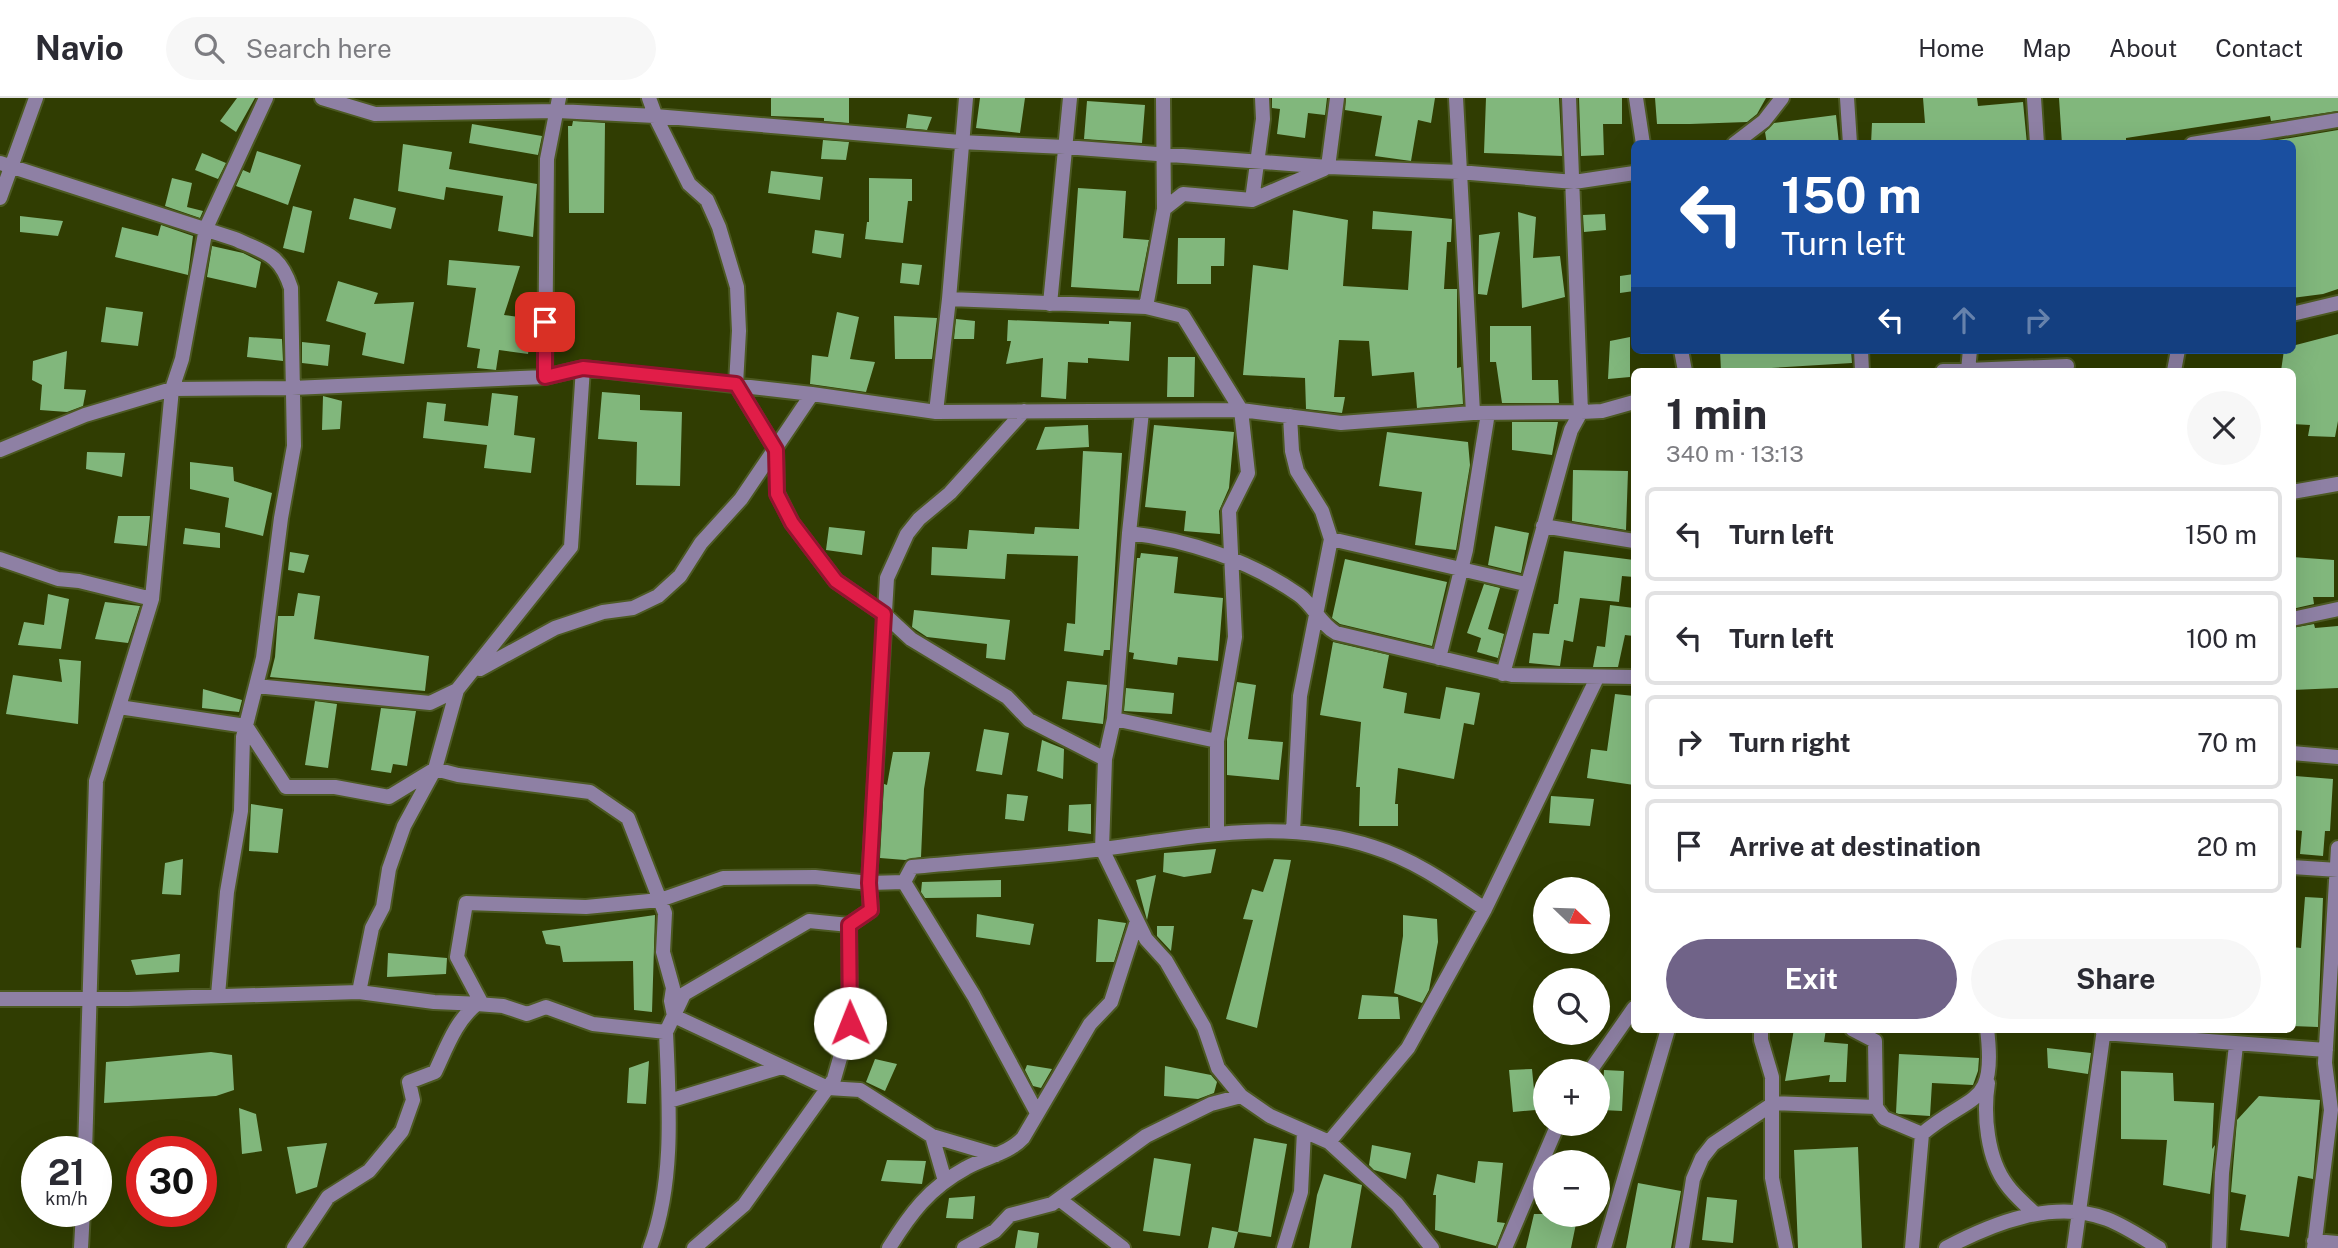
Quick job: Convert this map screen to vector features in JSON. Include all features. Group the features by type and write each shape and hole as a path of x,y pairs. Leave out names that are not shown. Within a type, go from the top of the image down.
{"street":[{"path":"0,198 7,165 36,98"},
{"path":"86,1136 96,781 152,599 172,389 182,359 206,228 266,98"},
{"path":"322,98 375,114 558,104 655,116 960,142 1065,146 1328,167 1459,172 1574,182 1631,173"},
{"path":"649,98 655,116 690,184 707,200 719,227 737,287 736,384 776,450 777,494 792,523 836,581 884,614 911,639 1007,697 1029,720 1105,759"},
{"path":"936,412 950,299 960,142 966,98"},
{"path":"1050,304 1070,98"},
{"path":"1146,307 1164,209 1163,98"},
{"path":"1252,200 1262,98"},
{"path":"1328,167 1337,98"},
{"path":"1456,98 1473,413"},
{"path":"1503,674 1525,584 1571,430 1581,412 1569,98"},
{"path":"1636,98 1642,140"},
{"path":"1739,140 1764,121 1782,98"},
{"path":"1847,98 1850,140"},
{"path":"2035,98 2037,140"},
{"path":"545,377 547,159 558,104"},
{"path":"2216,140 2338,120"},
{"path":"7,165 206,228 264,252 284,267 291,289 294,446 256,686 242,751 241,811 227,892 218,995"},
{"path":"1164,209 1183,194 1252,200 1328,167"},
{"path":"950,299 1146,307 1183,316 1241,410 1248,473 1229,511 1229,556 1236,606 1235,637 1217,741 1217,831"},
{"path":"2296,313 2338,303"},
{"path":"256,686 430,703 457,690 475,671 571,547 583,368"},
{"path":"0,450 85,415 172,389 292,388 545,377 583,368 736,384 936,412 1241,410 1341,423 1473,413 1602,411 1631,403"},
{"path":"475,671 555,628 604,612 633,608 657,596 680,576 701,543 741,499 812,394"},
{"path":"650,1248 662,1218 669,1101 666,1032 684,994 809,921 849,925 871,910 869,883 887,578 907,534 958,485 1024,411"},
{"path":"1142,412 1114,719 1105,759 1102,849 1146,940 1166,961 1204,1027 1218,1068 1241,1096 1270,1115 1328,1142 1396,1204 1432,1248"},
{"path":"1438,658 1473,516 1488,413"},
{"path":"1290,416 1292,451 1297,471 1322,511 1331,538 1300,696 1293,832"},
{"path":"2296,491 2338,484"},
{"path":"1543,526 1631,541"},
{"path":"1129,533 1229,556 1298,595 1326,628 1336,633 1503,674 1538,678 1631,677"},
{"path":"1331,538 1461,571 1525,584"},
{"path":"0,559 58,579 79,581 152,599"},
{"path":"2296,618 2338,609"},
{"path":"1328,1142 1408,1048 1485,909 1597,678"},
{"path":"359,992 372,928 383,907 393,859 404,827 435,769 457,690"},
{"path":"119,707 246,726 286,787 335,787 389,797 435,769 458,775 590,792 608,802 628,818 666,913 663,952 673,988 671,1001 674,1016"},
{"path":"1114,719 1217,741"},
{"path":"2296,753 2338,757"},
{"path":"904,882 912,867 1102,849 1217,831 1293,832 1371,846 1417,863 1485,909"},
{"path":"2338,848 2326,1050 2334,1097 2314,1245 2338,1243"},
{"path":"2296,867 2337,870"},
{"path":"482,1004 457,957 466,903 586,907 660,900 723,878 815,877 869,883 904,882"},
{"path":"904,882 974,996 1035,1111"},
{"path":"888,1248 914,1208 945,1181 1015,1147 1090,1024 1111,1002 1137,921"},
{"path":"694,1248 744,1205 834,1079 850,1023 849,925"},
{"path":"0,999 359,992 434,1002 503,1006 527,1014 546,1007 593,1024 666,1032"},
{"path":"294,1248 328,1197 369,1171 401,1130 412,1100 410,1082 435,1072 469,1010 482,1004"},
{"path":"1599,1059 1631,1013"},
{"path":"674,1016 828,1088 860,1090 932,1136 996,1155"},
{"path":"1604,1248 1667,1033"},
{"path":"1761,1033 1772,1077 1772,1178 1786,1248"},
{"path":"1860,1033 1875,1041 1876,1107 1884,1118 1922,1134"},
{"path":"1988,1033 1991,1057 1986,1119 1996,1163 2007,1186 2034,1213"},
{"path":"2074,1248 2081,1214 2103,1033"},
{"path":"2156,1033 2183,1034 2236,1045 2326,1050"},
{"path":"2219,1248 2222,1172 2236,1045"},
{"path":"669,1101 782,1067"},
{"path":"1922,1134 1971,1102 1988,1081"},
{"path":"964,1248 995,1231 1010,1214 1045,1208 1146,1136 1211,1104 1241,1096"},
{"path":"1682,1248 1693,1179 1702,1157 1713,1144 1774,1103 1876,1107"},
{"path":"1284,1248 1301,1192 1304,1131"},
{"path":"1912,1248 1922,1134"},
{"path":"932,1136 945,1181"},
{"path":"1505,1248 1553,1136"},
{"path":"1059,1199 1123,1248"},
{"path":"1946,1248 1983,1229 2034,1213 2081,1214 2107,1219 2159,1248"},
{"path":"82,1248 83,1227"}],"building":[{"path":"237,98 255,98 236,132 220,121"},
{"path":"771,98 849,98 849,123 824,121 824,118 771,116"},
{"path":"980,98 1025,98 1020,133 976,128"},
{"path":"1272,98 1327,98 1325,115 1308,113 1305,138 1277,134 1280,109 1272,108"},
{"path":"1346,98 1435,98 1431,123 1418,120 1411,161 1375,156 1382,116 1345,110"},
{"path":"1486,98 1559,98 1562,156 1484,153"},
{"path":"1579,98 1622,98 1622,124 1603,124 1604,155 1581,156"},
{"path":"1655,98 1766,98 1757,114 1747,122 1657,124"},
{"path":"1923,98 1977,98 1978,106 2023,102 2027,140 1871,140 1872,123 1925,123"},
{"path":"2059,98 2338,98 2338,111 2271,121 2270,116 2126,140 2062,140"},
{"path":"1087,101 1145,105 1142,143 1084,139"},
{"path":"908,114 932,117 927,130 906,128"},
{"path":"1836,115 1839,140 1766,140 1765,132 1774,123"},
{"path":"573,121 605,123 604,213 569,213 568,126 572,126"},
{"path":"472,124 542,136 538,155 469,143"},
{"path":"2338,130 2338,289 2296,297 2296,140 2278,140"},
{"path":"823,140 849,142 846,160 821,159"},
{"path":"403,144 452,152 449,169 537,184 533,237 498,231 503,196 446,187 444,200 398,191"},
{"path":"257,151 301,165 288,205 236,186 243,170 250,173"},
{"path":"202,153 226,163 218,179 195,170"},
{"path":"771,171 823,177 820,200 768,193"},
{"path":"172,178 192,183 187,207 203,211 200,218 165,206"},
{"path":"869,178 912,179 912,201 908,201 903,243 865,239 869,222"},
{"path":"1078,188 1126,191 1123,238 1149,240 1139,291 1071,287"},
{"path":"354,198 396,208 391,229 349,219"},
{"path":"293,206 312,211 304,253 283,248"},
{"path":"1293,210 1348,220 1343,286 1408,290 1412,231 1372,229 1373,211 1452,219 1451,242 1447,242 1444,289 1457,289 1457,368 1461,367 1463,404 1417,408 1414,372 1372,376 1369,341 1339,340 1334,397 1345,397 1342,413 1306,409 1305,378 1243,375 1253,265 1288,270"},
{"path":"1518,212 1536,217 1533,258 1560,256 1565,297 1522,308"},
{"path":"1605,214 1606,230 1584,232 1583,215"},
{"path":"20,216 63,221 58,236 20,232"},
{"path":"161,225 193,236 188,275 115,257 122,227 158,236"},
{"path":"815,230 844,234 841,258 812,253"},
{"path":"1500,232 1487,295 1478,294 1479,235"},
{"path":"1178,238 1225,238 1224,266 1211,266 1211,284 1177,284"},
{"path":"212,246 243,253 261,262 256,288 207,277"},
{"path":"449,260 520,266 504,315 533,319 528,354 499,350 496,370 477,368 480,349 467,347 476,288 447,285"},
{"path":"902,263 922,265 919,285 900,283"},
{"path":"1631,274 1631,291 1620,293 1620,276"},
{"path":"338,281 378,293 374,304 414,302 404,364 362,355 366,333 326,321"},
{"path":"106,307 143,312 138,346 101,342"},
{"path":"837,312 859,317 850,359 875,362 866,392 810,384 812,355 828,357"},
{"path":"894,316 937,318 932,359 895,359"},
{"path":"956,319 975,321 974,339 954,339"},
{"path":"1008,320 1109,324 1109,321 1131,322 1129,361 1088,358 1088,363 1068,362 1066,399 1041,397 1043,358 1006,364 1011,341 1007,341"},
{"path":"1490,326 1531,326 1532,380 1558,380 1559,403 1502,403 1496,362 1490,362"},
{"path":"2338,334 2338,421 2335,437 2308,436 2310,425 2296,424 2296,368 2281,368 2283,354 2296,354 2296,345"},
{"path":"249,337 282,339 283,361 247,357"},
{"path":"1630,337 1630,377 1608,379 1610,341"},
{"path":"302,342 330,345 328,366 302,363"},
{"path":"67,351 64,389 86,390 83,406 67,412 40,410 42,385 32,380 33,361"},
{"path":"1720,354 1851,354 1852,363 1770,368 1721,368"},
{"path":"1168,357 1195,357 1194,397 1167,397"},
{"path":"602,392 640,395 640,410 682,412 680,486 636,485 637,442 598,439"},
{"path":"492,393 518,396 514,435 535,438 531,473 484,468 487,445 423,438 427,402 446,404 444,421 488,426"},
{"path":"323,396 342,401 340,429 322,430"},
{"path":"1512,422 1558,422 1552,455 1512,450"},
{"path":"1088,425 1089,447 1036,450 1045,427"},
{"path":"1154,425 1234,432 1229,488 1219,511 1220,534 1184,531 1186,511 1145,507"},
{"path":"1387,432 1468,442 1470,465 1456,550 1415,545 1422,492 1379,486"},
{"path":"1083,451 1122,453 1110,650 1104,650 1103,656 1064,651 1067,623 1075,624 1078,556 1007,554 1005,579 931,575 932,547 967,549 969,530 1034,534 1035,527 1079,529"},
{"path":"87,452 125,453 122,477 86,469"},
{"path":"190,462 233,467 234,481 272,493 263,536 225,527 229,498 190,489"},
{"path":"1573,470 1628,471 1626,530 1572,521"},
{"path":"118,516 150,516 147,546 114,543"},
{"path":"1495,526 1529,533 1521,573 1488,565"},
{"path":"829,527 865,531 862,555 826,550"},
{"path":"185,528 220,533 220,548 183,544"},
{"path":"1564,551 1631,560 1631,577 1622,576 1619,602 1580,598 1573,642 1564,640 1560,666 1529,663 1533,633 1549,634 1554,604 1558,604"},
{"path":"290,552 309,555 304,573 288,570"},
{"path":"1141,553 1178,557 1174,593 1223,598 1218,661 1178,657 1177,665 1133,659 1134,653 1129,652 1137,558 1140,558"},
{"path":"2296,557 2334,560 2334,597 2313,597 2314,604 2296,608"},
{"path":"1345,559 1447,582 1432,646 1340,624 1332,618"},
{"path":"1484,584 1500,588 1488,629 1504,634 1498,658 1477,652 1481,638 1467,633"},
{"path":"298,593 320,596 314,639 429,656 425,691 270,677 275,657 278,616 294,616"},
{"path":"48,594 69,599 61,649 18,645 24,622 44,625"},
{"path":"105,602 140,606 128,643 95,639"},
{"path":"1610,605 1631,608 1631,636 1625,635 1618,667 1593,667 1597,646 1605,647"},
{"path":"914,610 1010,620 1005,660 986,658 987,644 927,637 912,627"},
{"path":"2314,624 2315,628 2338,626 2338,688 2296,690 2296,627"},
{"path":"1333,642 1389,655 1383,688 1407,693 1404,713 1440,719 1446,687 1480,693 1474,725 1464,723 1454,779 1398,768 1395,804 1398,804 1398,826 1359,826 1360,787 1356,787 1361,722 1320,715"},
{"path":"59,659 81,661 78,724 6,714 13,675 62,682"},
{"path":"1067,681 1107,685 1103,724 1062,719"},
{"path":"1237,682 1256,685 1248,739 1283,742 1279,780 1227,775 1227,739"},
{"path":"1126,688 1174,693 1172,714 1124,711"},
{"path":"203,689 242,700 239,712 202,708"},
{"path":"1615,694 1631,696 1631,785 1587,778 1591,749 1607,751"},
{"path":"315,701 337,704 328,768 305,765"},
{"path":"381,708 416,711 407,766 393,764 391,773 371,770"},
{"path":"984,729 1009,733 1002,775 976,771"},
{"path":"1042,740 1064,749 1063,779 1037,771"},
{"path":"893,752 930,752 924,789 921,857 905,860 880,858 884,784 887,785"},
{"path":"2296,776 2333,779 2330,831 2325,831 2323,856 2300,854 2302,831 2296,830"},
{"path":"1007,794 1028,796 1024,821 1005,819"},
{"path":"1551,796 1594,799 1590,826 1549,823"},
{"path":"251,804 283,809 278,853 249,851"},
{"path":"1091,804 1091,834 1068,831 1069,805"},
{"path":"1216,849 1211,873 1184,877 1163,872 1164,853"},
{"path":"183,859 181,895 162,894 165,863"},
{"path":"1274,859 1291,860 1257,1028 1226,1019 1253,920 1243,919 1252,889 1263,892"},
{"path":"1156,875 1147,920 1136,880"},
{"path":"1001,880 1001,897 925,898 921,892 922,882"},
{"path":"2305,897 2323,898 2318,1027 2296,1026 2296,947 2301,948"},
{"path":"977,914 1034,924 1030,945 976,937"},
{"path":"655,915 652,1012 634,1010 633,961 563,962 560,946 546,944 542,931"},
{"path":"1403,915 1437,919 1438,942 1429,990 1422,1003 1394,993 1403,936"},
{"path":"1098,919 1126,923 1114,962 1096,962"},
{"path":"1157,926 1174,926 1171,951 1157,936"},
{"path":"388,953 447,958 446,974 387,977"},
{"path":"180,954 179,972 136,975 131,960"},
{"path":"1362,995 1398,997 1400,1019 1358,1019"},
{"path":"1793,1033 1825,1033 1824,1042 1848,1044 1846,1082 1829,1082 1830,1075 1785,1081"},
{"path":"2047,1048 2091,1053 2088,1074 2048,1068"},
{"path":"211,1052 232,1055 234,1090 216,1096 104,1103 106,1062"},
{"path":"1899,1054 1979,1058 1978,1071 1973,1085 1932,1083 1930,1116 1899,1114 1896,1113"},
{"path":"875,1059 897,1064 885,1091 866,1082"},
{"path":"649,1061 646,1104 627,1103 629,1068"},
{"path":"1027,1065 1052,1069 1041,1088 1033,1086 1025,1070"},
{"path":"1165,1066 1211,1075 1217,1082 1214,1093 1198,1099 1164,1096"},
{"path":"1532,1069 1533,1110 1513,1112 1509,1070"},
{"path":"1610,1070 1624,1071 1622,1111 1610,1110"},
{"path":"2121,1071 2173,1073 2174,1101 2214,1103 2212,1149 2215,1145 2210,1194 2163,1185 2167,1140 2121,1139"},
{"path":"2259,1096 2320,1100 2313,1179 2298,1176 2289,1237 2240,1230 2246,1195 2231,1192 2237,1120"},
{"path":"239,1108 256,1114 262,1151 242,1154"},
{"path":"1254,1138 1287,1144 1271,1237 1238,1232"},
{"path":"327,1143 317,1187 296,1194 287,1147"},
{"path":"1372,1145 1411,1153 1406,1179 1374,1170 1369,1165"},
{"path":"1858,1147 1862,1248 1798,1248 1794,1150"},
{"path":"1154,1158 1191,1164 1180,1236 1143,1231"},
{"path":"887,1160 926,1161 922,1184 881,1181"},
{"path":"1478,1161 1503,1163 1497,1222 1505,1223 1496,1246 1435,1230 1436,1195 1433,1195 1437,1174 1475,1183"},
{"path":"1324,1174 1362,1185 1351,1248 1309,1248 1317,1195"},
{"path":"1638,1183 1681,1191 1671,1248 1626,1248"},
{"path":"975,1196 973,1219 946,1218 949,1198"},
{"path":"1707,1197 1737,1200 1733,1243 1702,1240"},
{"path":"1533,1218 1533,1227 1575,1227 1571,1248 1526,1248"},
{"path":"1212,1227 1238,1232 1234,1248 1208,1248"},
{"path":"1018,1230 1039,1233 1037,1248 1015,1248"}],"route":[{"path":"545,322 545,377 583,368 736,384 776,450 777,494 792,523 836,581 884,614 869,883 871,910 849,925 850,1023"}]}
